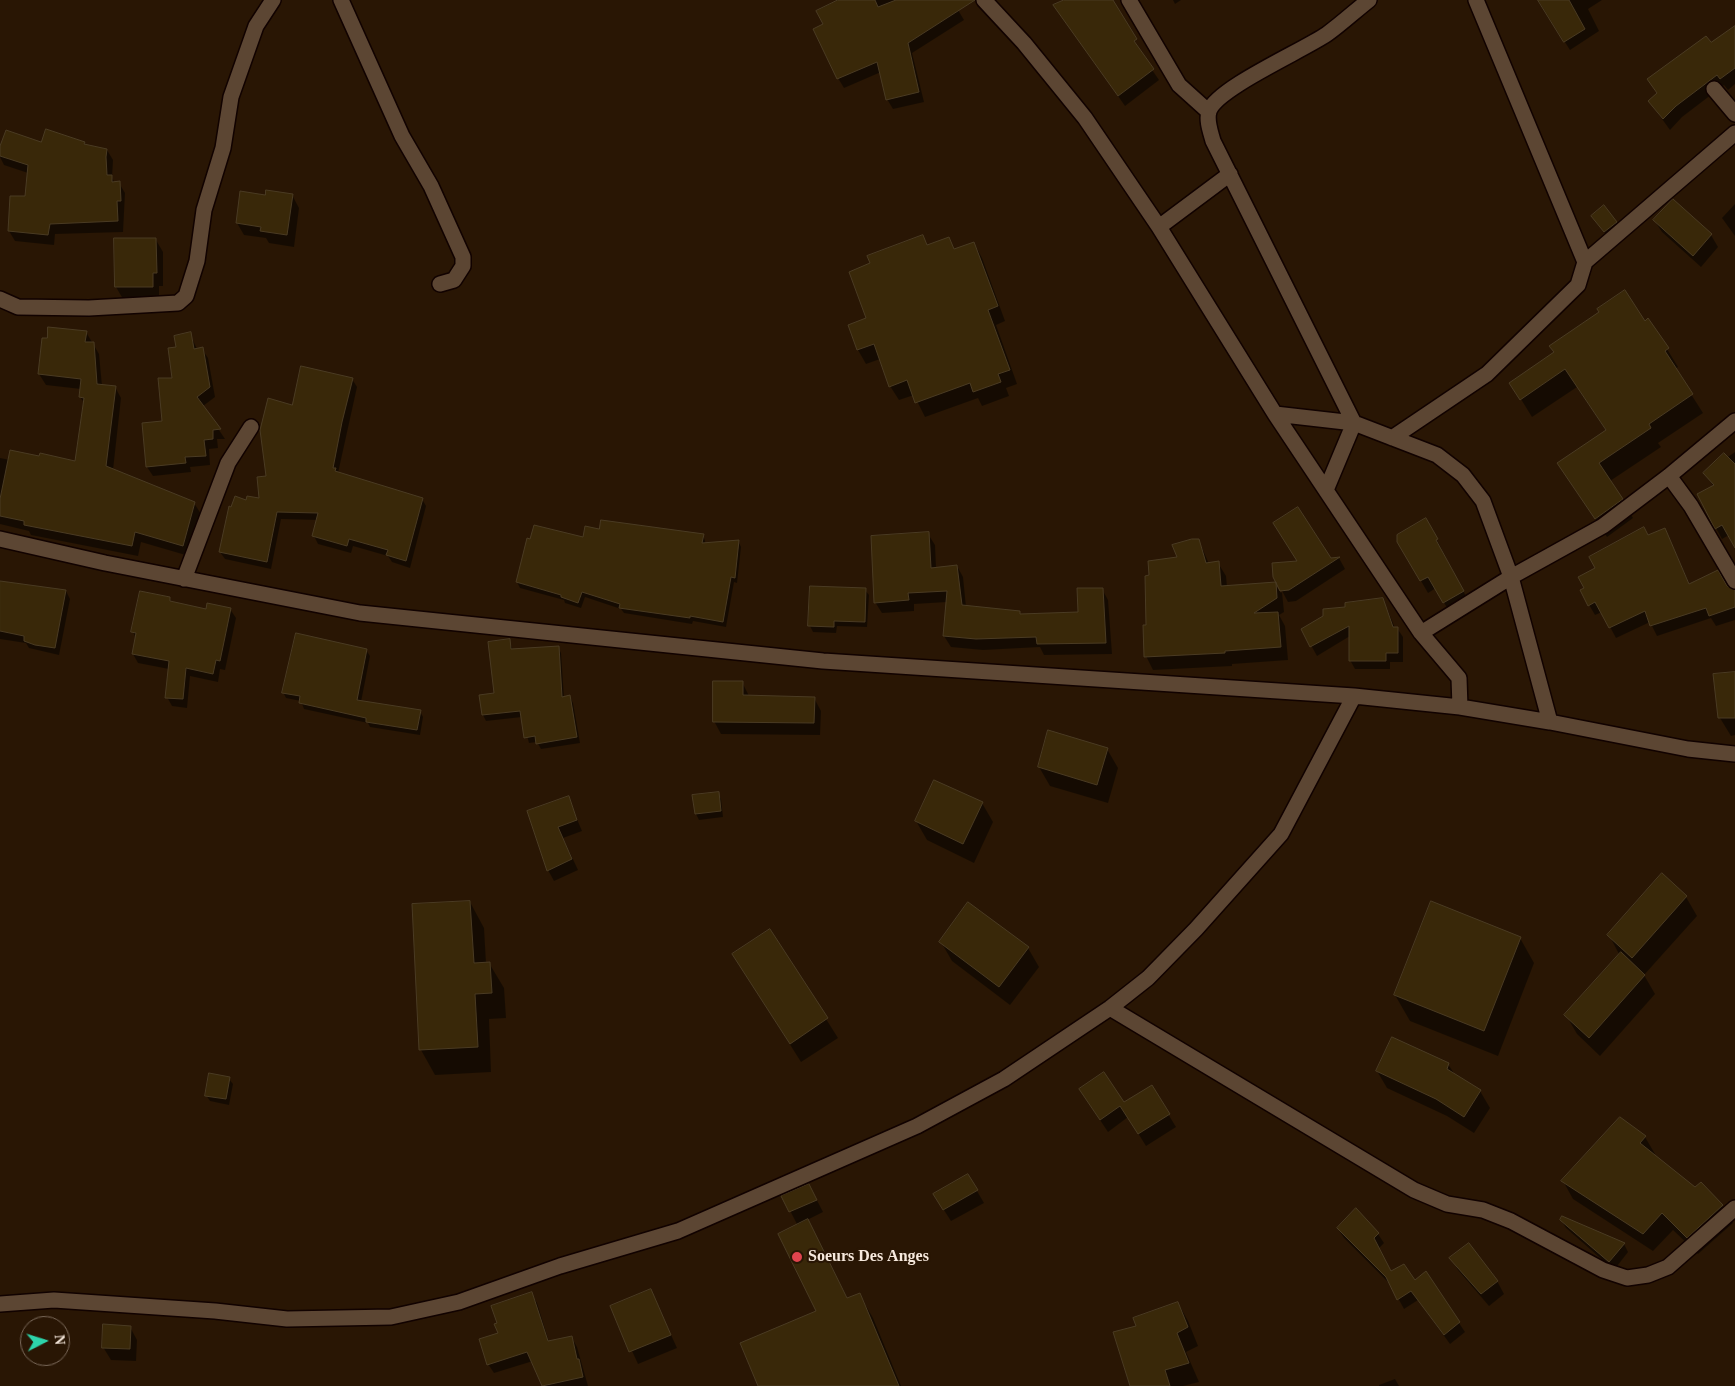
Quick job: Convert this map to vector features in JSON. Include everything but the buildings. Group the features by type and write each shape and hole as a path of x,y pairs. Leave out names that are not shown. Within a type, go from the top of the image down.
{"street":[{"path":"0,299 18,306 89,308 178,303 186,296 197,261 204,210 223,148 231,97 256,26 273,0"},
{"path":"341,0 402,136 431,186 463,257 463,266 454,280 440,284"},
{"path":"984,0 1024,43 1085,118 1159,226 1275,414 1421,632 1459,678 1460,707"},
{"path":"1128,0 1179,85 1209,112"},
{"path":"1326,490 1354,423 1213,142 1209,127 1209,112 1216,100 1273,63 1326,34 1369,0"},
{"path":"1476,0 1585,262"},
{"path":"1714,89 1735,114"},
{"path":"1392,438 1487,374 1578,285 1585,262 1735,133"},
{"path":"1159,226 1230,174"},
{"path":"1275,414 1354,423 1437,455 1463,475 1483,501 1511,577 1550,722"},
{"path":"1421,632 1511,577 1603,526 1669,476 1735,420"},
{"path":"184,579 228,463 251,427"},
{"path":"1669,476 1691,506 1735,581"},
{"path":"0,539 184,579 360,613 813,660 1354,696 1460,707 1688,748 1735,754"},
{"path":"0,1304 54,1300 216,1311 287,1319 391,1317 459,1302 560,1266 678,1231 917,1126 1004,1079 1110,1008 1148,978 1196,929 1281,834 1354,696"},
{"path":"1110,1008 1414,1190 1447,1204 1483,1210 1511,1221 1603,1270 1627,1278 1648,1275 1668,1267 1735,1208"}],"place":[{"name":"Soeurs Des Anges","path":"797,1257"}]}
